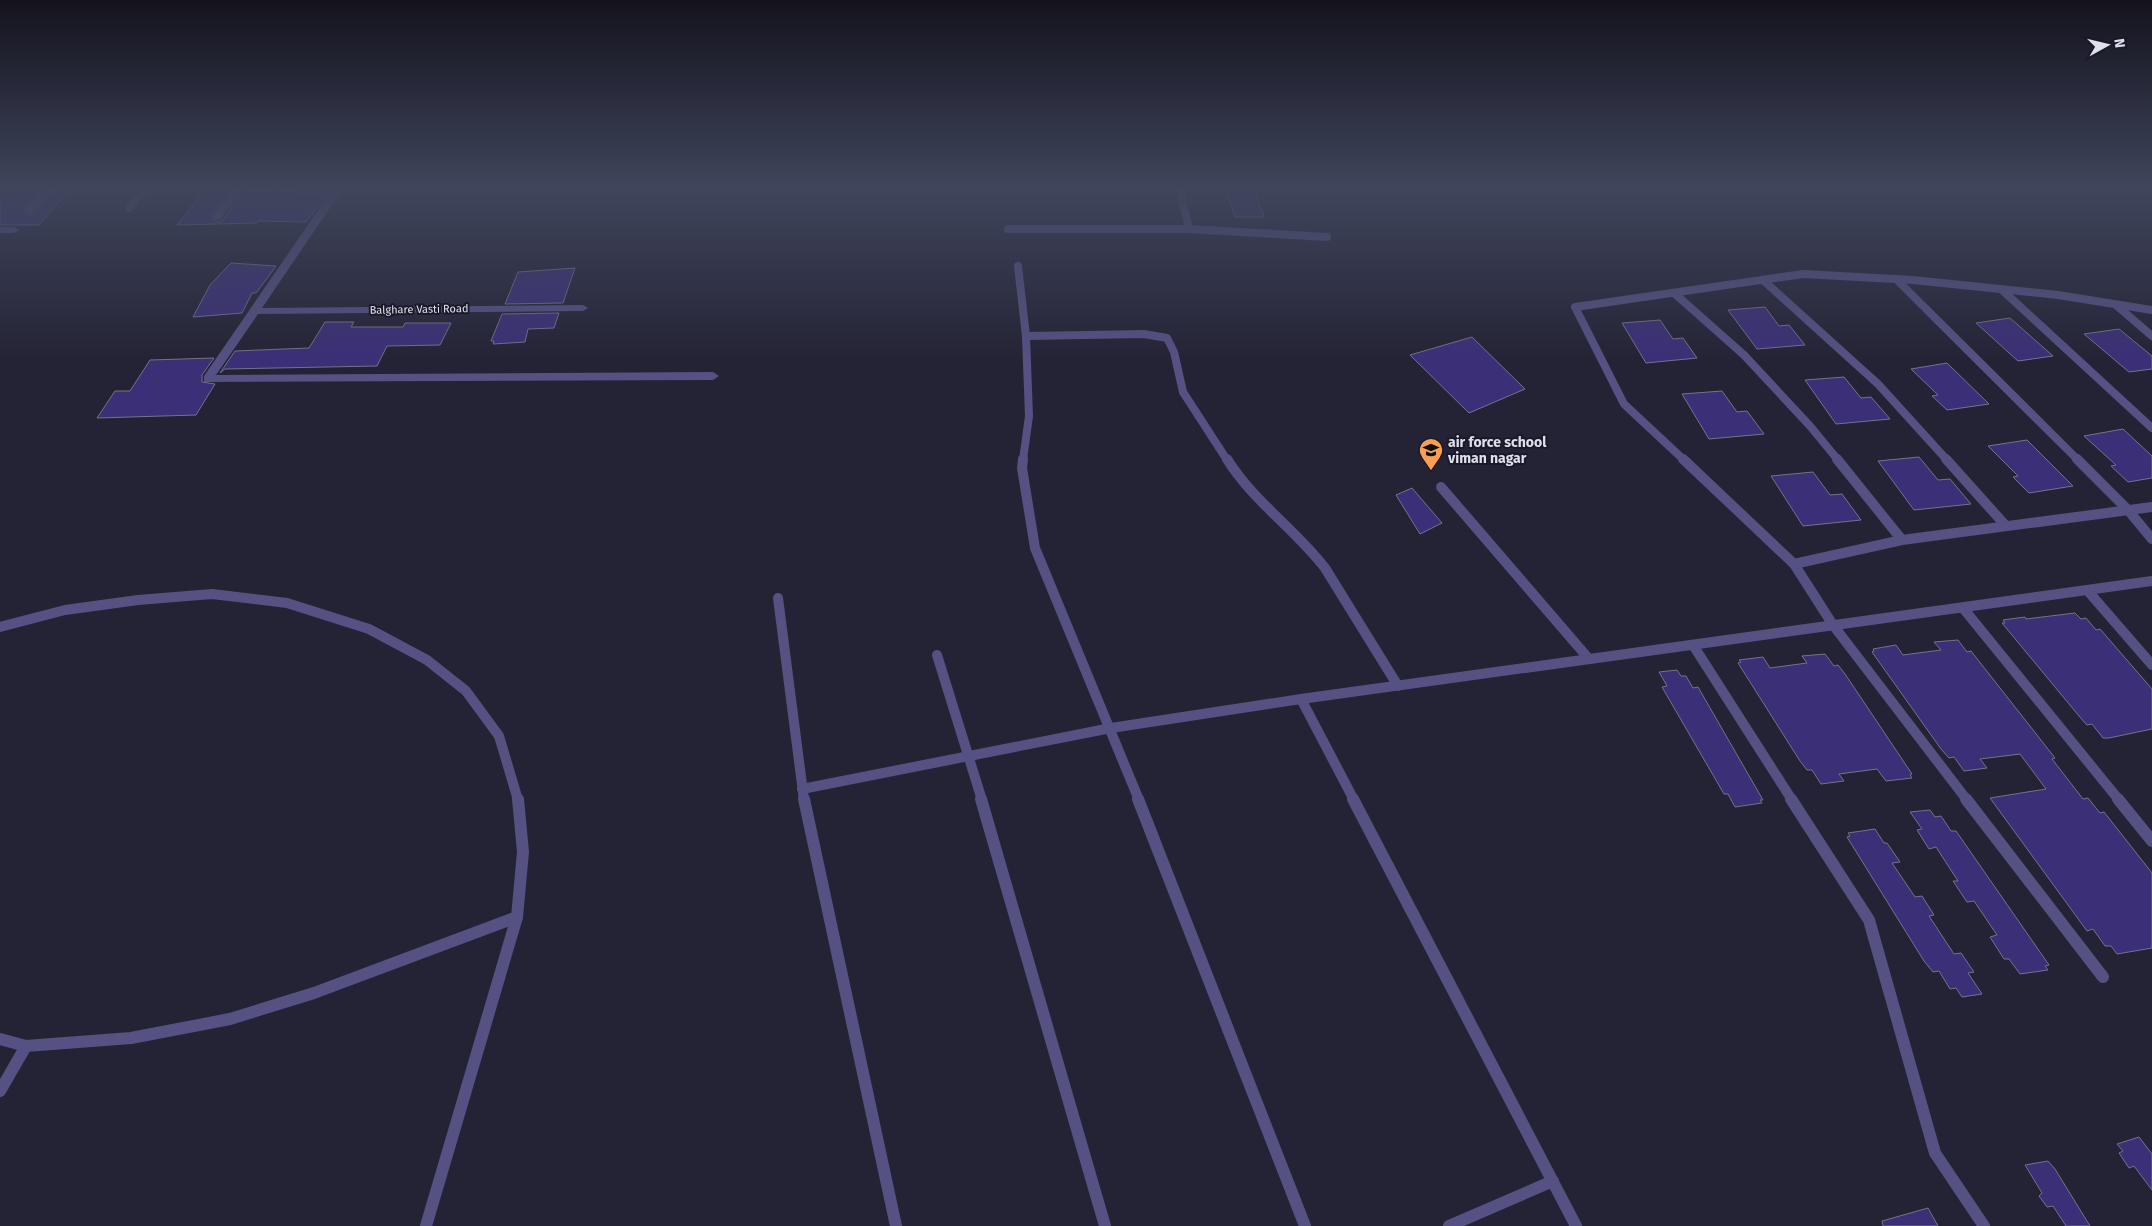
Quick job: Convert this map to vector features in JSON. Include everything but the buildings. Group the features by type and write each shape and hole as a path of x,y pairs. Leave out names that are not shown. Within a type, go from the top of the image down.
{"street":[{"path":"298,247 208,379 713,376"},
{"name":"Balghare Vasti Road","path":"255,311 583,308"}],"lane":[{"path":"1018,266 1026,336 1029,416 1022,468 1035,548 1111,728 1305,1226"},
{"path":"2103,977 1833,625 1794,564 1624,404 1575,307 1803,274 1896,279 2001,289 2152,310"},
{"path":"1896,279 2128,510 2152,539"},
{"path":"1763,280 1878,384 2006,526"},
{"path":"2001,289 2152,428"},
{"path":"1674,293 1744,355 1810,426 1902,540"},
{"path":"2115,304 2152,336"},
{"path":"1026,336 1144,334 1167,338 1174,352 1177,374 1183,392 1240,480 1311,550 1325,568 1398,686"},
{"path":"1440,487 1589,659"},
{"path":"1794,564 1902,540 2152,507"},
{"path":"802,789 1111,728 1301,699 2152,582"},
{"path":"2087,590 2152,665"},
{"path":"0,627 65,610 138,600 212,594 287,603 369,629 427,660 466,691 499,736 517,792 522,852 517,917 426,1226"},
{"path":"778,598 802,789 896,1226"},
{"path":"1962,608 2152,841"},
{"path":"1693,645 1869,920 1935,1153 1984,1226"},
{"path":"937,656 969,756 1105,1226"},
{"path":"1301,699 1576,1226"},
{"path":"0,1039 26,1046 132,1038 230,1019 314,993 517,917"},
{"path":"0,1092 26,1046"},
{"path":"1449,1226 1553,1181"}],"place":[{"name":"air force school viman nagar","path":"1431,471"}]}
